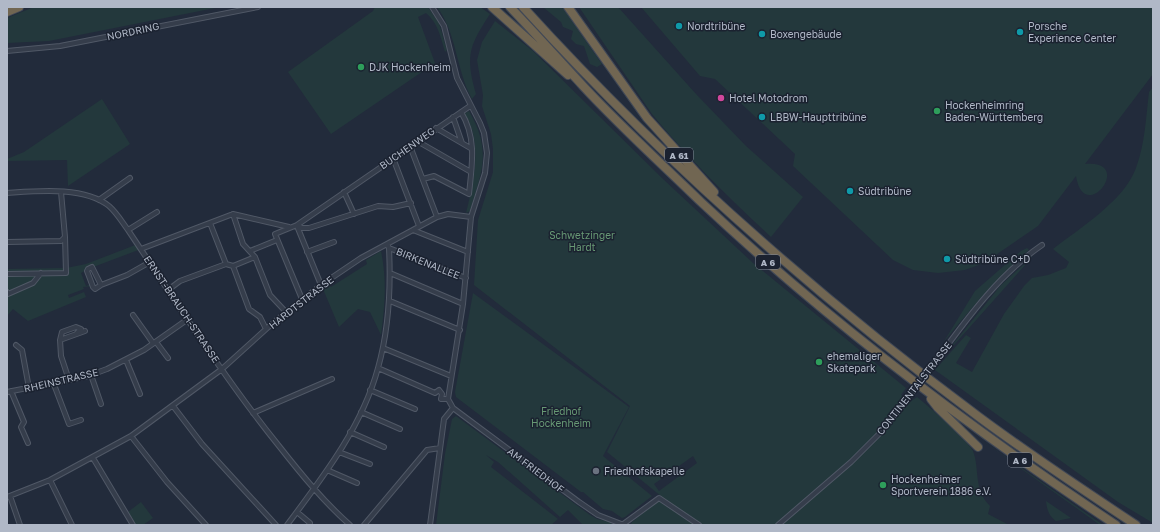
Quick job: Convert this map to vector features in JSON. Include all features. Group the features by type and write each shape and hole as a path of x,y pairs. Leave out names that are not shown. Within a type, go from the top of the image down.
{"highway":[{"path":"7,12 20,7"},
{"name":"A 6","path":"510,7 585,88 655,158 751,247 825,310 926,392 997,444 1116,525"},
{"name":"A 6","path":"523,7 634,123 732,214 832,302 933,383 1038,459 1136,525"},
{"name":"A 61","path":"568,7 647,118 732,214"},
{"name":"A 6","path":"496,10 554,64 585,88"},
{"path":"926,392 938,408 978,447"}],"street":[{"name":"NORDRING","path":"7,51 60,46 258,7"},
{"path":"430,525 444,419 452,408 448,399 460,330 471,217 485,173 487,152 484,133 457,78 444,26 432,7"},
{"name":"BUCHENWEG","path":"277,240 275,234 297,226 417,141 470,106"},
{"path":"424,179 434,176 469,194 472,149 471,133 461,112"},
{"path":"453,117 462,143"},
{"path":"436,128 472,149"},
{"path":"417,141 471,172"},
{"path":"410,146 424,179 437,217"},
{"path":"393,158 419,226"},
{"path":"99,200 130,178"},
{"path":"7,274 66,272 62,192"},
{"name":"ERNST-BRAUCH-STRASSE","path":"7,193 62,192 80,194 99,200 109,206 128,230 253,413 314,489 331,508 350,525"},
{"path":"344,192 354,214"},
{"name":"BUCHENWEG","path":"297,226 309,228 378,206 393,207 411,203"},
{"path":"128,230 157,212"},
{"path":"234,214 243,244 255,257 270,295 286,312"},
{"path":"226,264 210,223 234,214 291,228"},
{"name":"BIRKENALLEE","path":"287,525 339,452 361,412 378,368 390,301 389,248 387,244 437,217 448,214 471,217"},
{"name":"ERNST-BRAUCH-STRASSE","path":"141,249 210,223"},
{"path":"297,226 321,285"},
{"path":"413,230 468,252"},
{"path":"7,242 61,241 65,237"},
{"path":"250,251 277,240 302,300"},
{"path":"307,252 334,242"},
{"name":"HARDTSTRASSE","path":"8,497 50,480 131,436 222,369 286,312 321,285 361,258 387,244"},
{"name":"CONTINENTALSTRASSE","path":"778,525 851,462 879,434 980,302 1012,270 1042,245"},
{"name":"BIRKENALLEE","path":"389,248 466,278"},
{"path":"168,290 180,282 226,264 233,266 255,257"},
{"path":"101,285 92,267 88,269 87,271 93,287 96,289 101,285 127,275 150,262"},
{"path":"233,266 249,309 260,317 266,329"},
{"path":"7,292 8,294 32,283 41,273"},
{"path":"390,273 463,304"},
{"path":"390,301 460,330"},
{"path":"133,315 168,358"},
{"name":"RHEINSTRASSE","path":"9,391 91,375 126,360 188,319"},
{"path":"69,380 61,356 60,340 84,331"},
{"path":"16,345 22,350 29,388"},
{"path":"382,348 451,376"},
{"path":"126,360 140,394"},
{"path":"378,368 435,393 439,390 442,394 440,399 448,399"},
{"path":"91,375 101,404"},
{"path":"253,413 332,379"},
{"path":"54,382 69,424 80,420"},
{"path":"370,390 415,409"},
{"path":"9,391 24,422 21,427 28,443"},
{"path":"173,406 202,444 276,525"},
{"name":"AM FRIEDHOF","path":"452,408 579,502 598,515 623,525"},
{"path":"361,412 400,429"},
{"path":"350,432 384,447"},
{"path":"131,436 167,482 206,525"},
{"path":"364,525 427,450 440,448"},
{"path":"339,452 370,464"},
{"path":"93,458 134,525"},
{"path":"327,470 357,483"},
{"path":"50,480 72,525"},
{"path":"8,497 20,525"},
{"path":"623,525 659,498 699,525"},
{"path":"297,512 310,522 309,525"}],"green space":[{"path":"34,7 220,7 49,41 7,43 7,18"},
{"name":"DJK Hockenheim","path":"375,7 428,7 439,23 447,50 445,52 438,31 430,17 426,13 418,17 435,63 331,134 288,72 373,11"},
{"path":"437,7 480,7 490,14 473,43 471,52 471,70 476,94 472,99 463,76 449,28"},
{"path":"543,7 562,7 602,64 597,67 590,64 584,46 576,44 571,39 573,31 563,27 561,22"},
{"path":"579,7 618,7 696,94 746,146 803,197 771,237 709,177 652,114"},
{"name":"Hockenheimring Baden-Württemberg","path":"641,7 1153,7 1153,74 1085,164 1100,165 1106,171 1107,179 1103,187 1096,193 1088,195 1081,190 1076,176 1038,226 984,263 965,270 938,273 913,270 893,260 793,166 795,154 715,79 700,76"},
{"name":"Schwetzinger Hardt","path":"495,21 533,51 663,179 753,263 906,388 901,395 910,402 917,397 947,423 964,439 973,451 981,493 990,506 988,514 1009,525 633,525 631,523 662,497 607,452 630,406 474,285 478,220 493,172 493,149 491,134 482,106 483,95 477,60 482,42","holes":["693,456 697,463 659,491 654,484"]},
{"path":"1153,87 1153,523 1118,502 935,370 966,335 971,338 956,363 972,372 1004,314 1024,286 1032,278 1048,275 1066,268 1069,262 1053,249 1112,203 1130,180 1139,159 1145,130 1149,92"},
{"path":"102,99 130,144 68,186 67,160 7,161 7,159 24,152"},
{"path":"469,111 481,138 483,161 470,211 466,213 475,164 475,144 471,126 464,114"},
{"path":"138,244 141,249 81,273 86,286 92,284 92,286 83,287 84,289 68,295 69,298 84,292 86,297 28,321 13,309 7,316 7,269 66,268 86,264"},
{"path":"1027,248 1029,250 994,283 943,343 975,291 1021,251"},
{"path":"381,251 385,293 381,335 370,312 358,309 339,327 323,289 328,284 331,287 367,264 366,260"},
{"path":"1033,256 945,355 1001,285"},
{"name":"Friedhof Hockenheim","path":"473,293 629,407 603,456 652,496 625,517 622,518 612,511 603,509 583,492 456,397 455,392"},
{"path":"456,416 590,515 597,519 610,522 612,525 583,525 568,510 560,517 498,462 486,455 494,462 491,467 558,519 551,525 436,525 445,454 452,419"},
{"path":"977,437 1103,525 1100,525"},
{"path":"1046,501 1071,518 1056,521 1049,512"},
{"path":"141,502 153,518 143,525 136,525 128,512"}],"place":[{"name":"Nordtribüne","path":"679,26"},
{"name":"Porsche Experience Center","path":"1020,32"},
{"name":"Boxengebäude","path":"762,34"},
{"name":"DJK Hockenheim","path":"361,67"},
{"name":"Hotel Motodrom","path":"721,98"},
{"name":"Hockenheimring Baden-Württemberg","path":"937,111"},
{"name":"LBBW-Haupttribüne","path":"762,117"},
{"name":"Südtribüne","path":"850,191"},
{"name":"Südtribüne C+D","path":"947,259"},
{"name":"ehemaliger Skatepark","path":"819,362"},
{"name":"Friedhofskapelle","path":"596,471"},
{"name":"Hockenheimer Sportverein 1886 e.V.","path":"883,485"}]}
